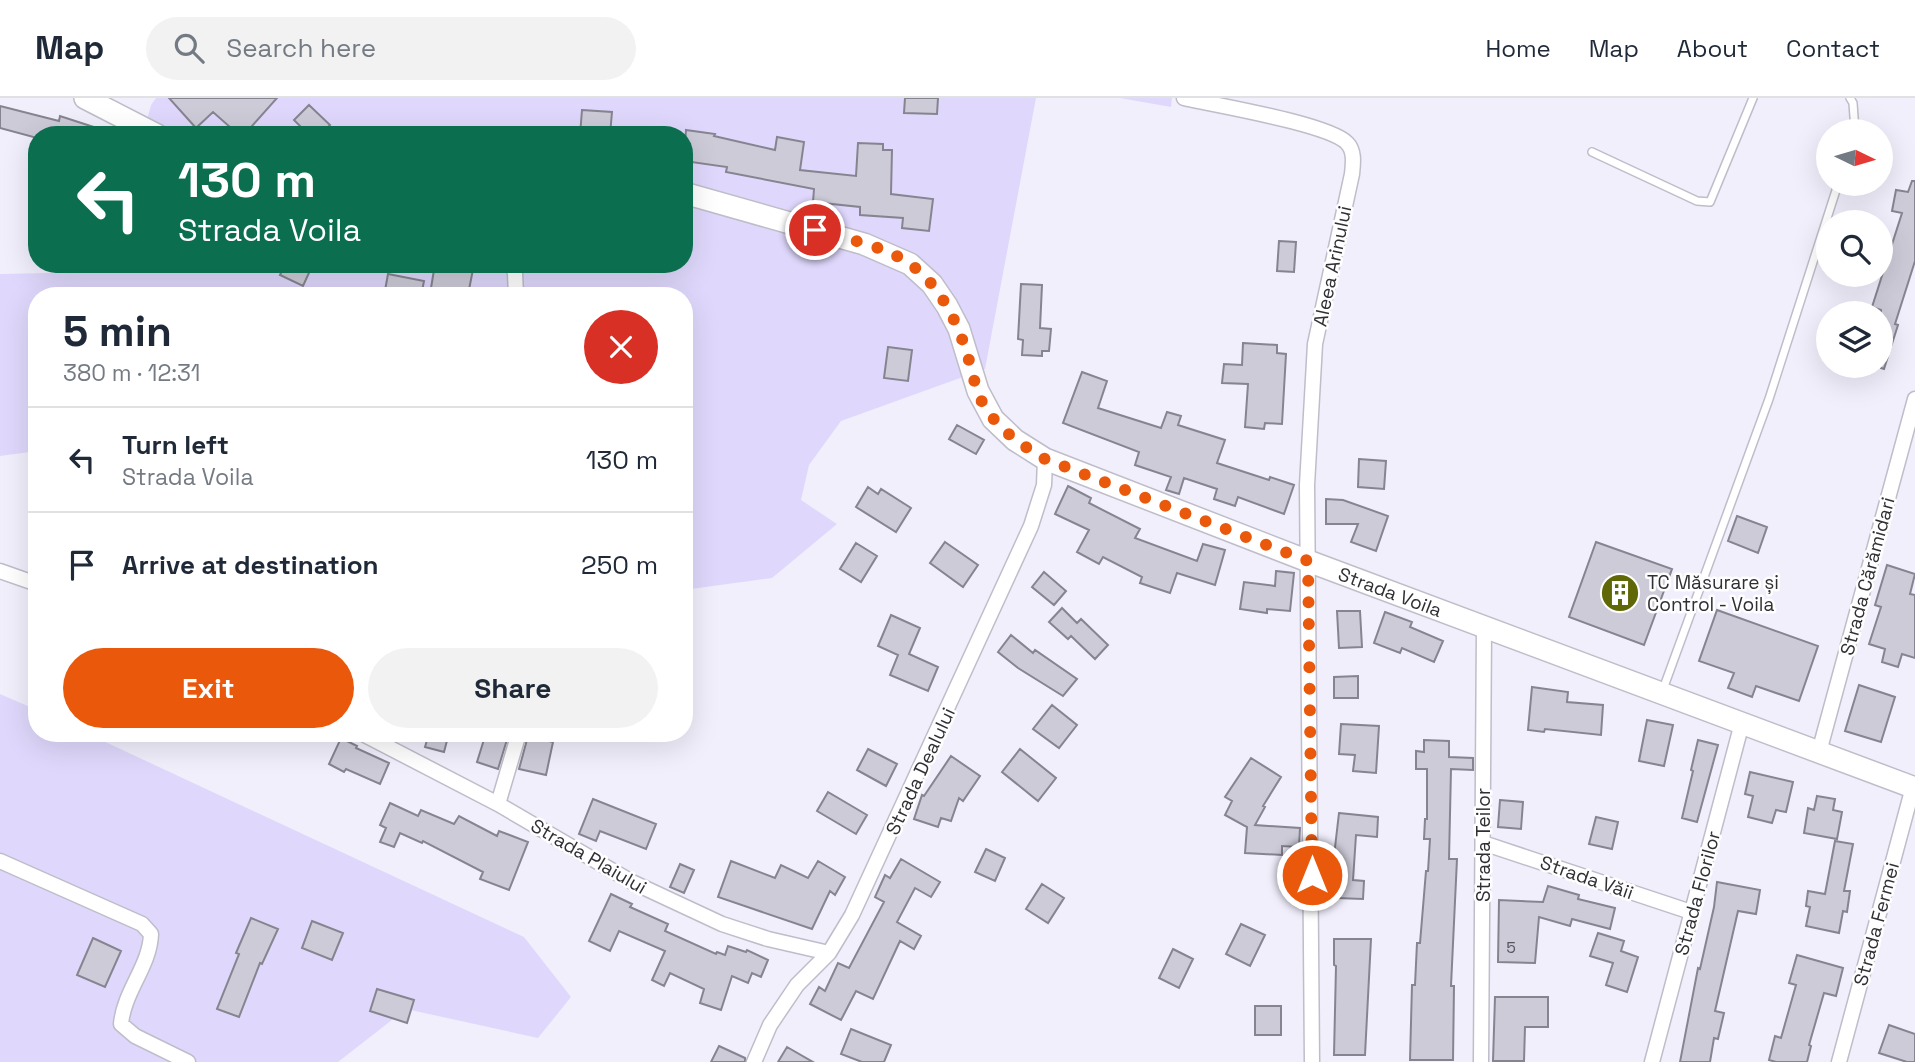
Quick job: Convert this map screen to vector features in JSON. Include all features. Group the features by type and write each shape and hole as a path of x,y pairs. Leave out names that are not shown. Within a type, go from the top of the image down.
{"main road":[{"path":"85,98 139,126"},
{"name":"Strada Voila","path":"693,196 864,244 910,264 932,285 947,306 958,330 983,405 1015,440 1045,459 1484,628 1914,787"}],"street":[{"name":"Aleea Arinului","path":"1184,98 1269,116 1330,133 1348,143 1353,156 1352,174 1315,344 1307,485 1312,1062"},
{"name":"Strada Cărămidari","path":"1819,752 1915,399"},
{"name":"Strada Dealului","path":"754,1062 770,1025 797,985 829,953 852,915 1031,526 1044,485 1045,459"},
{"path":"0,571 28,581"},
{"name":"Strada Teilor","path":"1481,1062 1484,628"},
{"name":"Strada Florilor","path":"1652,1062 1742,723"},
{"name":"Strada Plaiului","path":"378,742 498,804 632,883 722,924 768,939 829,953"},
{"path":"498,804 516,742"},
{"name":"Strada Fermei","path":"1839,1062 1914,787"},
{"name":"Strada Văii","path":"1483,843 1691,912"},
{"path":"0,861 142,924 151,934 151,948 123,1009 121,1024 135,1036 188,1062"}],"lane":[{"path":"1592,152 1698,201 1710,202 1753,98"},
{"path":"1850,98 1854,119"},
{"path":"1662,693 1769,399 1834,196"}],"shaded area":[{"path":"156,98 1036,98 985,369 841,421 809,465 801,500 837,524 772,578 693,589 693,287 28,287 28,452 0,456 0,274 693,273 693,126 145,126 151,105"},
{"path":"1120,98 1172,98 1171,107"},
{"path":"0,694 28,706 28,742 105,742 524,937 571,997 538,1038 406,1009 338,1062 0,1062"}],"building":[{"path":"169,98 277,98 252,126 229,126 213,112 198,126 194,126"},
{"path":"905,98 938,98 937,114 904,113"},
{"path":"309,105 330,125 300,126 294,120"},
{"path":"0,106 59,121 60,116 91,126 28,126 28,136 0,128"},
{"path":"582,110 612,112 611,126 581,126"},
{"path":"693,131 775,150 777,137 804,142 800,170 856,176 858,143 883,144 883,150 892,150 891,194 933,199 929,231 902,228 903,218 860,215 860,207 813,202 814,189 726,172 727,167 693,162"},
{"path":"1912,181 1915,181 1915,261 1895,324 1898,325 1893,341 1893,301 1874,301 1878,287 1893,287 1893,241 1902,213 1892,210 1896,190 1908,192"},
{"path":"1279,241 1296,242 1294,272 1277,271"},
{"path":"281,273 309,273 303,286 280,275"},
{"path":"434,273 472,273 470,287 431,287"},
{"path":"388,274 424,281 423,287 386,287"},
{"path":"1021,284 1042,285 1040,328 1051,329 1049,351 1042,351 1042,356 1022,355 1023,340 1018,339"},
{"path":"1243,343 1277,345 1277,353 1286,354 1282,424 1265,423 1264,429 1245,427 1248,384 1222,383 1224,364 1242,365"},
{"path":"888,347 912,350 908,381 884,378"},
{"path":"1082,372 1107,381 1098,408 1161,428 1167,412 1181,416 1178,425 1225,440 1217,463 1294,485 1284,514 1238,497 1235,506 1214,499 1217,489 1184,478 1179,494 1166,490 1171,477 1135,465 1139,452 1063,423"},
{"path":"957,425 984,440 976,454 949,439"},
{"path":"1359,459 1386,461 1384,489 1358,487"},
{"path":"1068,486 1091,498 1089,503 1140,529 1135,538 1197,561 1203,544 1225,550 1215,585 1177,573 1170,593 1140,583 1142,577 1103,557 1099,564 1077,552 1089,530 1055,514"},
{"path":"868,487 878,494 881,489 911,508 896,532 856,507"},
{"path":"1326,499 1343,500 1388,516 1376,551 1351,542 1358,524 1326,524"},
{"path":"1737,516 1767,527 1758,553 1728,541"},
{"path":"945,542 978,565 963,587 930,563"},
{"name":"TC Măsurare și Control - Voila","path":"1596,542 1672,569 1644,645 1569,617"},
{"path":"856,543 877,556 861,582 840,569"},
{"path":"1887,565 1915,574 1910,594 1915,595 1915,658 1902,654 1898,667 1882,662 1885,649 1869,644 1881,607 1875,605"},
{"path":"1276,571 1294,573 1290,611 1267,609 1267,613 1240,609 1244,582 1275,586"},
{"path":"1044,572 1066,591 1054,605 1032,587"},
{"path":"1062,608 1077,623 1081,619 1108,645 1095,659 1071,636 1068,639 1049,622"},
{"path":"1717,610 1818,646 1799,701 1756,686 1752,697 1728,688 1734,673 1699,661"},
{"path":"1337,611 1360,611 1362,647 1339,648"},
{"path":"1385,612 1412,622 1410,627 1443,641 1434,662 1402,648 1400,653 1374,643"},
{"path":"891,615 920,628 909,654 938,667 928,691 890,675 898,655 878,646"},
{"path":"1011,635 1033,653 1035,650 1077,679 1063,696 998,652"},
{"path":"1358,676 1358,698 1334,698 1334,677"},
{"path":"1859,685 1895,697 1881,742 1845,731"},
{"path":"1532,687 1568,692 1567,702 1603,705 1601,735 1545,729 1544,732 1528,730"},
{"path":"1052,705 1077,725 1059,748 1033,729"},
{"path":"1647,720 1673,725 1664,766 1639,761"},
{"path":"1341,724 1379,726 1376,773 1353,771 1355,755 1339,754"},
{"path":"1424,740 1449,741 1449,757 1473,758 1473,770 1451,769 1449,859 1457,859 1451,986 1454,986 1453,1060 1410,1060 1412,985 1415,985 1417,943 1420,943 1430,839 1424,839 1427,819 1427,769 1416,769 1416,751 1424,752"},
{"path":"1698,740 1718,745 1697,822 1682,818"},
{"path":"339,742 349,742 389,763 380,784 329,764"},
{"path":"426,742 447,742 444,752 425,747"},
{"path":"483,742 506,742 498,769 477,762"},
{"path":"526,742 553,742 546,775 519,769"},
{"path":"868,749 897,764 886,786 857,770"},
{"path":"1020,749 1056,778 1038,801 1002,772"},
{"path":"951,756 980,776 963,801 959,798 951,821 941,818 938,827 914,819 922,795 924,796"},
{"path":"1251,758 1281,777 1255,825 1300,828 1299,847 1282,846 1282,855 1245,853 1247,827 1225,815 1232,801 1225,797"},
{"path":"1750,772 1793,782 1786,812 1776,810 1772,823 1748,817 1753,796 1745,794"},
{"path":"828,792 867,815 856,834 817,811"},
{"path":"1817,796 1835,799 1833,810 1842,812 1837,839 1804,833 1808,808 1814,810"},
{"path":"593,799 656,824 646,849 600,831 596,841 579,834"},
{"path":"1500,800 1523,802 1521,829 1498,827"},
{"path":"390,803 418,816 421,810 454,824 459,816 497,836 499,831 528,842 509,890 480,879 483,872 423,841 422,843 400,833 394,847 380,842 386,828 380,825"},
{"path":"1339,813 1378,817 1377,837 1356,835 1353,880 1364,881 1363,899 1337,898 1339,856 1334,856"},
{"path":"1596,817 1618,822 1612,849 1589,844"},
{"path":"1835,841 1853,844 1844,891 1850,891 1847,912 1843,911 1839,933 1806,926 1810,907 1806,906 1808,891 1825,894"},
{"path":"986,849 1005,858 995,881 975,872"},
{"path":"901,859 940,882 931,897 915,888 897,922 921,936 914,949 900,941 873,999 856,991 841,1020 810,1004 819,987 825,991 838,963 849,968 884,902 875,897 885,875 890,878"},
{"path":"731,861 775,878 781,865 808,878 818,861 845,877 835,895 830,891 812,929 718,897"},
{"path":"680,864 694,870 684,893 670,887"},
{"path":"1717,882 1760,890 1756,914 1738,911 1715,1011 1724,1013 1718,1039 1714,1038 1710,1062 1680,1062 1698,968 1700,969 1714,907"},
{"path":"1042,884 1064,898 1048,923 1026,909"},
{"path":"1548,886 1579,895 1578,899 1615,908 1610,929 1572,919 1570,926 1539,917 1535,963 1498,962 1499,900 1543,902"},
{"path":"611,894 632,904 630,907 668,924 665,931 716,954 725,955 728,946 746,952 747,950 768,960 761,977 752,973 748,983 732,976 721,1010 700,1003 704,989 670,973 664,986 652,980 665,951 619,931 610,951 589,941"},
{"path":"251,918 278,929 262,964 260,963 239,1017 217,1009"},
{"path":"312,921 343,933 332,960 302,948"},
{"path":"1241,924 1265,935 1250,966 1226,954"},
{"path":"1598,933 1624,941 1621,951 1638,957 1627,992 1606,985 1613,963 1590,956"},
{"path":"93,938 121,951 105,987 77,975"},
{"path":"1334,939 1371,939 1365,1055 1334,1055"},
{"path":"1173,949 1193,959 1179,988 1159,978"},
{"path":"1797,955 1843,968 1836,996 1824,993 1809,1045 1811,1046 1807,1062 1776,1062 1769,1060 1775,1036 1781,1038 1796,985 1789,983"},
{"path":"377,989 414,1000 407,1023 370,1011"},
{"path":"1495,997 1548,997 1548,1027 1525,1027 1524,1061 1493,1061"},
{"path":"1255,1006 1281,1006 1281,1035 1255,1035"},
{"path":"1889,1025 1915,1034 1915,1062 1879,1053"},
{"path":"851,1029 891,1045 884,1062 862,1062 841,1054"},
{"path":"719,1046 745,1058 745,1062 711,1062"},
{"path":"787,1047 813,1062 778,1062"}],"place":[{"name":"TC Măsurare și Control - Voila","path":"1620,593"}],"route":[{"path":"815,230 889,253 910,264 932,285 947,306 958,330 983,405 1015,440 1045,459 1308,561 1312,875"}]}
